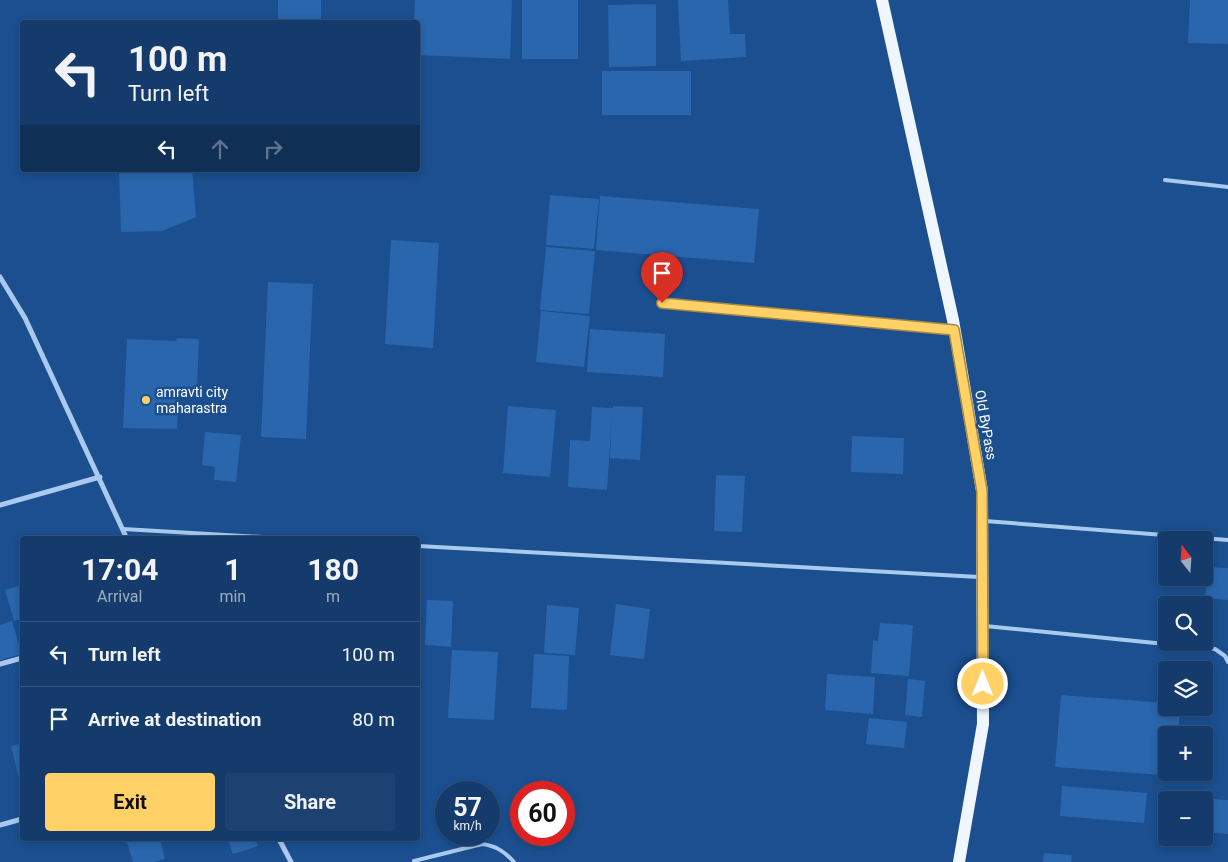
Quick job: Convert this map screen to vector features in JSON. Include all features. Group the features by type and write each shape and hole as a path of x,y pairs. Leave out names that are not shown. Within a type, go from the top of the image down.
{"main road":[{"name":"Old ByPass","path":"882,0 954,330 982,491 983,724 959,862"}],"street":[{"path":"0,277 25,318 126,536"},
{"path":"0,505 100,477"},
{"path":"0,664 20,659"},
{"path":"0,825 20,820"},
{"path":"280,841 291,862"}],"lane":[{"path":"1166,180 1228,187"},
{"path":"662,303 954,330"},
{"path":"982,521 1228,540"},
{"path":"123,529 245,536"},
{"path":"420,546 983,578"},
{"path":"983,625 1215,649 1228,662"},
{"path":"414,861 482,844 501,849 514,862"}],"building":[{"path":"278,0 321,0 321,20 278,20"},
{"path":"415,0 512,0 510,59 420,55 420,20 414,20"},
{"path":"522,0 578,0 578,59 522,59"},
{"path":"678,0 728,0 730,34 745,34 746,57 681,61"},
{"path":"1190,0 1228,0 1228,44 1188,43"},
{"path":"656,4 656,66 609,67 608,5"},
{"path":"602,71 691,71 691,115 602,115"},
{"path":"119,172 192,172 196,217 162,231 121,232"},
{"path":"550,195 599,199 594,249 546,245"},
{"path":"600,196 759,209 754,263 596,250"},
{"path":"391,240 439,243 433,348 385,344"},
{"path":"546,247 595,251 589,314 540,310"},
{"path":"268,282 313,284 306,439 261,437"},
{"path":"541,311 590,316 584,367 536,362"},
{"path":"590,329 665,334 663,377 587,372"},
{"path":"177,338 199,339 197,387 179,387 177,429 123,428 127,339 176,341"},
{"path":"508,406 556,410 550,477 503,473"},
{"path":"613,406 643,407 640,460 610,458 612,415 607,490 568,487 570,440 590,441 592,407 613,408"},
{"path":"205,432 241,435 236,482 214,480 215,467 202,465"},
{"path":"852,436 904,438 903,474 851,472"},
{"path":"716,475 745,476 742,532 714,531"},
{"path":"1213,567 1228,568 1228,600 1205,596 1206,586 1213,586"},
{"path":"20,586 20,620 14,621 5,590"},
{"path":"427,600 453,601 451,647 425,645"},
{"path":"616,604 650,609 644,659 610,655"},
{"path":"547,605 579,608 575,655 544,653"},
{"path":"12,621 20,647 20,655 0,660 0,625"},
{"path":"880,623 913,625 909,676 871,673 873,640 878,641"},
{"path":"452,650 498,652 494,720 448,718"},
{"path":"534,654 569,656 567,710 531,708"},
{"path":"827,674 875,677 873,714 825,710"},
{"path":"908,679 925,681 922,717 905,715"},
{"path":"1061,695 1158,702 1158,716 1179,716 1179,726 1158,726 1158,775 1055,767"},
{"path":"869,718 907,722 904,748 866,744"},
{"path":"20,744 19,778 11,746"},
{"path":"1062,786 1147,793 1144,823 1060,816"},
{"path":"1213,799 1228,800 1228,834 1213,833"},
{"path":"127,841 160,841 165,859 154,862 133,862"},
{"path":"228,841 257,841 258,846 233,854"},
{"path":"1044,853 1072,855 1071,862 1043,862"}],"place":[{"name":"amravti city maharastra","path":"146,400"}],"route":[{"path":"662,303 954,330 982,491 983,684"}]}
